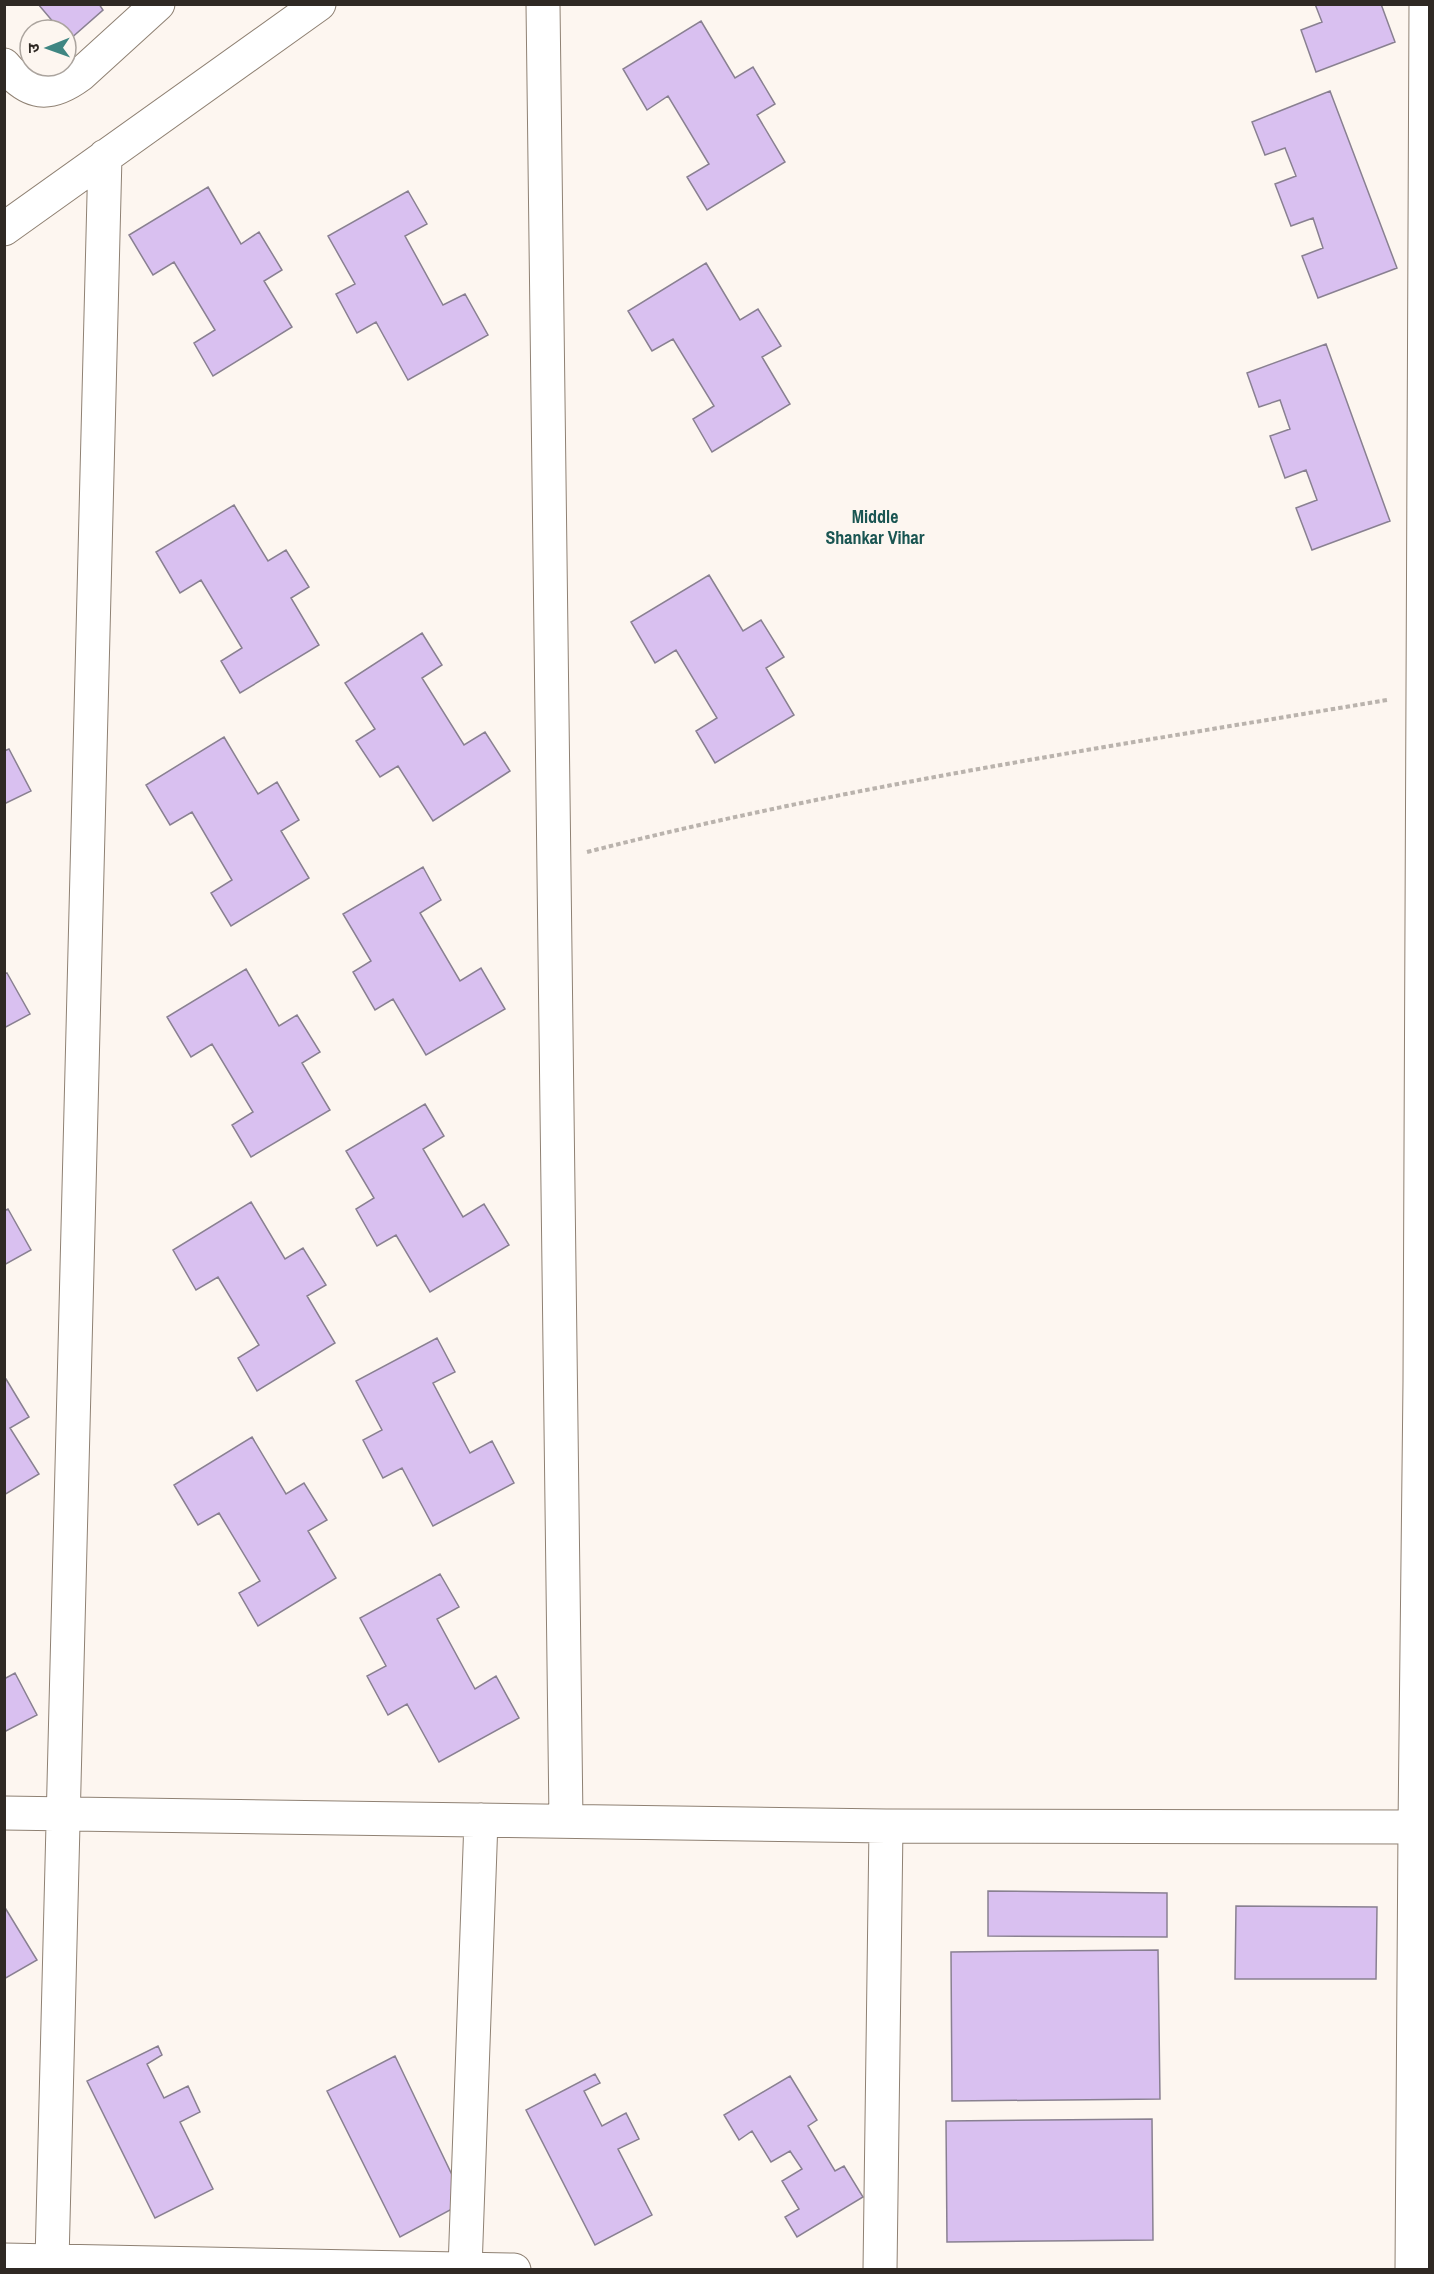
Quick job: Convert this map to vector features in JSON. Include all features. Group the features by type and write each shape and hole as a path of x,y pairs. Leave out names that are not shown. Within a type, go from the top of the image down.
{"street":[{"path":"4,65 24,86 36,90 55,89 68,84 158,4"},
{"path":"4,229 320,4"},
{"path":"543,4 566,1821"},
{"path":"1412,2270 1423,1862 1415,1827 1425,1382 1426,4"},
{"path":"52,2261 105,156"},
{"path":"4,1813 64,1812 886,1826 1415,1827"},
{"path":"465,2269 481,1820"},
{"path":"880,2270 886,1826"},
{"path":"4,2260 514,2270"}],"path":[{"path":"554,861 774,808 1074,753 1424,694"}],"building":[{"path":"38,4 99,4 103,10 78,32 78,18 50,18"},
{"path":"1315,4 1381,4 1395,42 1316,72 1301,30 1322,22"},
{"path":"701,21 735,78 753,67 775,104 757,115 785,162 707,210 687,177 709,164 668,96 647,110 623,69"},
{"path":"1330,91 1397,268 1318,298 1302,256 1323,248 1313,218 1291,226 1275,184 1296,176 1285,148 1265,155 1252,122"},
{"path":"208,187 241,244 259,232 282,270 264,281 292,327 213,376 194,343 215,330 174,262 153,275 129,235"},
{"path":"408,191 427,224 405,236 443,305 465,294 488,335 408,380 376,322 357,333 336,294 355,284 328,236"},
{"path":"706,263 740,320 758,309 781,346 762,357 790,404 712,452 693,419 714,406 673,339 652,351 628,311"},
{"path":"1326,344 1390,521 1312,550 1296,508 1317,500 1306,470 1285,478 1270,436 1290,429 1280,400 1259,407 1247,373"},
{"path":"234,505 268,561 286,550 309,587 291,598 319,645 240,693 221,661 242,648 201,580 180,593 156,552"},
{"path":"709,575 743,631 761,620 784,657 766,668 794,715 715,763 696,731 717,718 676,650 655,663 631,622"},
{"path":"422,633 442,665 422,678 464,745 485,732 510,771 433,821 398,766 380,777 356,741 375,729 345,683"},
{"path":"224,737 258,794 277,782 299,820 281,831 309,878 231,926 211,893 232,880 192,812 170,825 146,785"},
{"path":"9,749 31,791 4,804 4,751"},
{"path":"423,867 441,900 420,913 460,981 481,968 505,1009 426,1055 393,999 375,1010 353,972 371,961 343,914"},
{"path":"246,969 279,1026 297,1015 320,1052 302,1063 330,1110 251,1157 232,1125 253,1112 212,1044 191,1057 167,1017"},
{"path":"7,973 30,1014 4,1028 4,974"},
{"path":"425,1104 444,1136 423,1149 463,1217 484,1204 509,1245 430,1292 396,1235 377,1246 356,1209 374,1198 346,1151"},
{"path":"251,1202 285,1259 303,1248 326,1285 307,1296 335,1343 257,1391 238,1358 259,1345 218,1277 196,1290 173,1250"},
{"path":"8,1209 31,1250 4,1265 4,1211"},
{"path":"437,1338 455,1372 433,1383 470,1453 492,1441 514,1483 433,1526 402,1468 383,1478 363,1440 382,1430 356,1381"},
{"path":"6,1379 29,1417 10,1428 39,1474 4,1495 4,1380"},
{"path":"252,1437 286,1494 304,1483 327,1520 308,1531 336,1578 258,1626 239,1593 260,1581 219,1513 198,1525 174,1485"},
{"path":"440,1574 459,1607 437,1619 475,1689 496,1676 519,1718 439,1762 407,1704 388,1715 367,1676 386,1666 360,1618"},
{"path":"15,1673 37,1715 4,1732 4,1679"},
{"path":"988,1891 1167,1893 1167,1937 988,1936"},
{"path":"4,1906 37,1960 4,1979"},
{"path":"1236,1906 1377,1907 1376,1979 1235,1979"},
{"path":"1158,1950 1160,2099 952,2101 951,1952"},
{"path":"158,2046 162,2055 147,2064 164,2098 188,2086 200,2112 180,2122 213,2189 155,2218 87,2081"},
{"path":"395,2056 465,2202 400,2237 327,2091"},
{"path":"595,2074 600,2083 584,2091 602,2126 626,2113 639,2139 618,2149 652,2215 595,2245 526,2110"},
{"path":"790,2076 817,2120 808,2126 835,2171 844,2166 863,2197 797,2237 785,2217 799,2209 782,2181 802,2169 790,2151 771,2162 752,2131 739,2140 724,2115"},
{"path":"1152,2119 1153,2240 947,2242 946,2121"}],"district":[{"name":"Middle Shankar Vihar","path":"875,527"}]}
